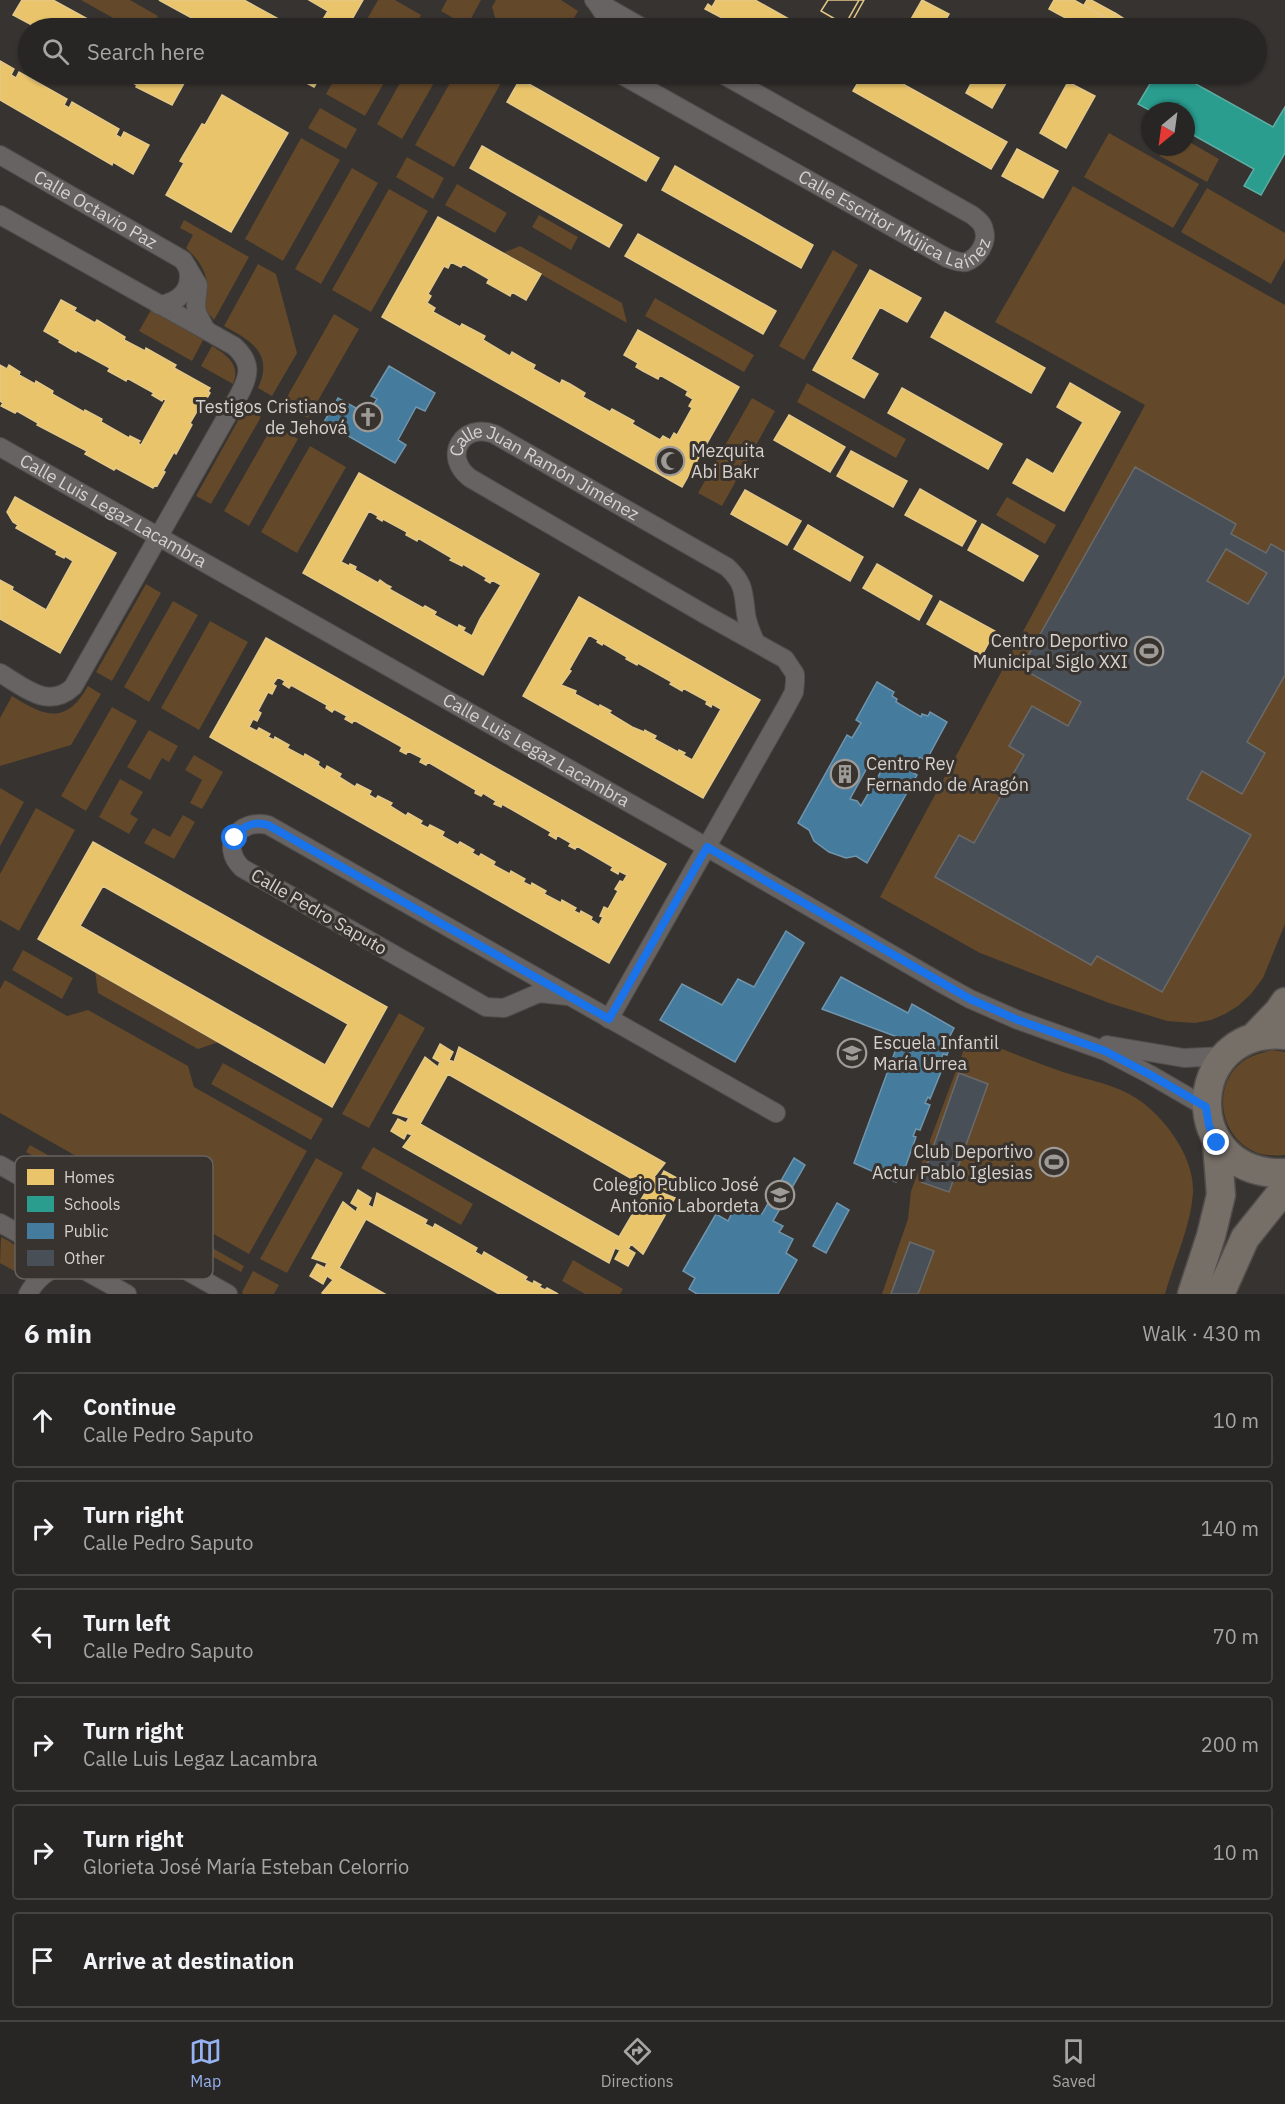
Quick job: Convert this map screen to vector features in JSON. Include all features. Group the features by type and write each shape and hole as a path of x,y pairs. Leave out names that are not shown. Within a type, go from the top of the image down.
{"main road":[{"path":"1254,1037 1285,1002"},
{"path":"1285,1035 1272,1034 1254,1037 1238,1044 1224,1056 1213,1071 1207,1089 1206,1107 1209,1126 1217,1143 1230,1157 1246,1167 1265,1173 1285,1173"},
{"path":"1192,1294 1211,1236 1221,1195 1217,1143"},
{"path":"1220,1294 1245,1238 1285,1188"}],"street":[{"path":"595,0 605,18"},
{"path":"595,0 626,18"},
{"name":"Calle Escritor Mújica Laínez","path":"639,84 946,258 956,262 966,262 981,250 984,230 980,221 972,215 740,84"},
{"name":"Calle Octavio Paz","path":"0,155 178,256 188,266"},
{"path":"0,215 234,346 246,359 247,377 80,677 67,693 55,698 47,698 4,677"},
{"path":"159,305 168,304 182,296 190,279 188,266"},
{"path":"188,266 198,285 197,313 206,330"},
{"name":"Calle Juan Ramón Jiménez","path":"707,847 794,692 795,682 791,666 785,659 755,641 470,478 458,466 457,450 468,434 484,430 494,434 727,567 739,581"},
{"name":"Calle Luis Legaz Lacambra","path":"0,447 707,847 970,999 1126,1061 1206,1107"},
{"path":"706,615 720,615 733,607 738,599 739,581"},
{"path":"739,581 744,590 746,614 755,641"},
{"name":"Calle Pedro Saputo","path":"568,996 539,993 504,1008 486,1008 242,868 232,853 235,838 246,826 254,823 268,825 776,1113"},
{"path":"609,1019 707,847"},
{"path":"509,960 520,982 516,1002"},
{"name":"Calle Luis Legaz Lacambra","path":"1078,1041 1164,1056 1204,1058 1224,1056"},
{"path":"0,1165 15,1173"},
{"path":"0,1223 15,1231"},
{"path":"100,1279 127,1294"},
{"path":"201,1279 228,1294"}],"shaded area":[{"path":"81,0 130,0 158,16 157,18 113,18"},
{"path":"378,0 395,0 421,15 419,18 368,18"},
{"path":"447,0 481,0 471,18 453,18 441,11"},
{"path":"496,0 561,0 578,11 574,18 495,18 492,7"},
{"path":"332,84 383,84 365,116 326,94"},
{"path":"399,84 433,84 402,139 377,124"},
{"path":"449,84 500,84 454,167 415,145"},
{"path":"320,108 357,129 346,149 308,128"},
{"path":"1109,133 1141,151 1141,156 1150,156 1199,184 1173,228 1084,177"},
{"path":"301,138 340,160 283,261 245,239"},
{"path":"1195,145 1219,159 1207,182 1160,156 1195,156"},
{"path":"407,157 444,178 433,199 396,177"},
{"path":"352,168 378,183 321,284 295,269"},
{"path":"457,184 507,213 495,233 445,205"},
{"name":"Centro Deportivo Municipal Siglo XXI","path":"1073,186 1285,305 1285,924 1263,978 1251,994 1225,1014 1195,1023 1167,1021 1109,1003 980,953 880,897 1145,405 995,322"},
{"path":"1207,188 1285,233 1285,259 1271,284 1181,232"},
{"path":"389,189 428,211 371,312 332,290"},
{"path":"539,215 578,237 571,250 532,227"},
{"path":"184,220 249,257 214,320 205,309 207,283 204,271 186,248 193,235 180,228"},
{"path":"520,246 622,303 627,323 503,253"},
{"path":"833,250 858,265 804,360 779,346"},
{"path":"258,264 276,274 297,353 272,396 258,388 263,366 257,350 243,337 224,326"},
{"path":"655,298 754,355 744,372 645,316"},
{"path":"151,310 203,340 192,361 139,331"},
{"path":"334,314 359,329 308,418 283,404"},
{"path":"212,346 223,353 234,366 233,384 201,366"},
{"path":"807,383 906,439 896,458 797,402"},
{"path":"752,398 775,411 722,506 698,493"},
{"path":"245,408 261,417 211,504 196,496"},
{"path":"273,425 298,439 249,526 224,511"},
{"path":"310,446 346,467 297,553 261,532"},
{"path":"1007,497 1056,525 1045,544 996,515"},
{"path":"146,584 161,593 112,681 96,672"},
{"path":"173,601 198,615 149,702 124,687"},
{"path":"210,621 248,642 199,730 161,708"},
{"path":"88,686 101,694 71,745 0,766 0,718 12,696 35,709 54,714 71,707"},
{"path":"112,707 137,721 86,811 61,796"},
{"path":"149,730 178,746 169,762 162,758 150,780 127,767"},
{"path":"194,755 223,772 202,809 190,803 202,780 185,770"},
{"path":"120,779 143,792 130,814 138,819 129,834 99,817"},
{"path":"0,788 24,802 0,846"},
{"path":"36,808 75,830 19,931 0,920 0,874"},
{"path":"183,815 195,822 174,859 144,843 153,828 170,837"},
{"path":"23,950 73,978 62,999 12,970"},
{"path":"95,971 219,1042 198,1049 98,993"},
{"path":"5,980 67,1016 88,1010 188,1066 194,1087 307,1151 249,1254 213,1234 213,1156 76,1156 0,1113 0,989"},
{"path":"399,1013 425,1028 369,1128 342,1114"},
{"name":"Club Deportivo Actur Pablo Iglesias","path":"969,1036 1051,1068 1128,1093 1147,1106 1167,1126 1189,1166 1193,1193 1186,1231 1165,1294 882,1294 908,1219 911,1191"},
{"path":"1272,1050 1285,1052 1285,1155 1261,1154 1242,1144 1233,1134 1224,1109 1223,1096 1232,1072 1249,1058"},
{"path":"223,1063 323,1119 311,1140 211,1084"},
{"path":"30,1145 49,1156 33,1156 26,1152"},
{"path":"373,1147 473,1204 461,1225 361,1168"},
{"path":"316,1158 343,1173 287,1273 260,1259"},
{"path":"1,1237 15,1246 15,1271 0,1263"},
{"path":"213,1248 244,1266 241,1272 213,1257"},
{"path":"573,1260 623,1289 620,1294 585,1294 562,1281"},
{"path":"253,1271 279,1285 274,1294 243,1294"}],"building: Homes":[{"path":"22,0 53,0 86,18 19,18 13,15"},
{"path":"159,0 244,0 277,18 192,18"},
{"path":"309,0 363,0 353,18 324,18 328,11"},
{"path":"716,0 755,0 787,18 722,18 705,9 708,4 712,7"},
{"path":"828,0 859,0 849,18 833,18 821,11"},
{"path":"828,0 864,0 854,18 833,18 821,11"},
{"path":"859,0 864,0 854,18 849,18"},
{"path":"922,0 949,14 947,18 912,18"},
{"path":"1054,0 1074,0 1106,18 1066,18 1049,9"},
{"path":"1087,0 1091,0 1115,13 1112,18 1105,18 1084,5"},
{"path":"1115,13 1123,18 1112,18"},
{"path":"0,61 14,69 11,75 16,78 18,74 18,84 40,84 67,99 64,105 69,108 72,102 119,129 116,135 121,138 124,132 149,145 133,174 113,162 112,165 0,100"},
{"path":"135,84 184,84 172,105 136,87"},
{"path":"517,84 529,84 659,158 646,181 507,102"},
{"path":"857,84 903,84 1007,142 991,169 853,91"},
{"path":"971,84 1005,84 992,108 966,93"},
{"path":"1067,84 1072,84 1095,96 1066,148 1040,133"},
{"path":"222,95 288,133 231,232 166,195 184,163 180,161"},
{"path":"482,146 622,225 609,247 470,168"},
{"path":"1017,149 1058,171 1043,198 1002,176"},
{"path":"675,166 813,245 801,268 662,190"},
{"path":"438,217 541,274 526,300 512,292 510,296 487,283 489,279 463,264 461,267 451,262 448,268 444,266 428,294 431,296 427,303 435,308 433,312 460,327 462,324 485,336 483,340 510,356 512,352 535,365 533,369 560,384 562,380 570,384 585,393 583,397 610,412 612,409 634,421 632,424 660,440 663,436 670,440 674,433 677,435 692,408 689,406 693,399 686,395 688,391 660,375 658,379 643,371 636,367 638,363 624,355 638,330 739,387 682,487 382,317"},
{"path":"638,234 776,311 763,334 625,256"},
{"path":"870,270 921,298 907,322 880,307 851,359 878,374 864,398 813,370"},
{"path":"61,300 76,308 74,311 95,323 97,320 125,337 124,340 145,351 146,348 176,365 174,368 210,388 208,391 210,393 190,423 192,425 176,454 174,452 163,471 165,472 157,486 153,488 116,468 114,470 85,454 87,451 37,425 38,423 17,411 15,413 1,406 3,403 0,401 0,365 7,369 9,365 20,372 19,375 35,384 36,381 53,391 52,394 102,419 101,422 129,438 130,436 140,441 138,443 141,445 166,400 162,401 152,395 154,393 127,378 126,381 108,371 110,368 77,350 76,352 44,331"},
{"path":"945,312 1045,368 1031,393 931,337"},
{"path":"1070,383 1120,412 1064,511 1013,483 1027,459 1053,474 1083,422 1057,407"},
{"path":"902,388 1002,444 988,469 888,413"},
{"path":"789,415 845,447 830,472 774,440"},
{"path":"851,451 907,481 893,507 837,476"},
{"path":"359,473 539,574 483,675 303,573","holes":["369,511 378,516 377,518 382,521 383,519 407,532 406,535 417,541 418,538 452,558 450,560 462,566 463,564 487,578 485,580 490,583 492,580 501,585 472,636 463,631 465,628 459,625 458,628 434,615 436,612 425,606 423,608 389,589 391,587 380,580 378,583 355,570 356,567 341,562"]},
{"path":"920,489 976,521 962,546 905,515"},
{"path":"745,490 801,521 787,545 731,514"},
{"path":"15,497 116,553 60,653 0,619 0,580 13,587 12,590 46,610 73,561 56,554 57,551 16,528 18,525 13,522 7,512"},
{"path":"982,524 1038,556 1023,581 968,550"},
{"path":"808,525 863,557 850,581 794,549"},
{"path":"877,564 932,596 919,620 863,588"},
{"path":"579,597 760,700 703,798 523,696","holes":["589,635 598,640 597,642 627,657 626,659 672,682 670,684 682,691 683,688 707,701 706,704 711,707 712,704 721,709 692,760 683,755 685,753 679,750 678,752 654,739 656,736 632,727 609,713 611,711 600,705 599,707 575,694 576,691 561,685 571,671 569,670"]},
{"path":"940,601 995,631 982,655 927,624"},
{"path":"266,638 666,864 609,963 210,737","holes":["278,677 285,681 283,684 289,688 291,685 327,705 326,708 332,712 334,709 347,716 345,719 352,723 354,720 402,747 400,751 406,754 408,751 422,758 420,762 426,765 428,762 476,790 475,793 481,796 483,793 496,801 494,804 501,807 502,804 551,832 549,835 556,839 557,835 571,843 569,846 575,849 577,846 613,867 611,870 627,875 615,889 618,891 608,909 604,907 599,925 591,920 592,917 581,911 580,914 574,911 576,908 562,900 561,903 544,894 546,891 532,883 531,886 523,882 525,879 511,871 510,874 493,865 495,862 481,854 479,857 472,853 474,850 460,842 458,845 442,836 444,832 430,825 428,828 420,824 422,821 408,813 406,816 390,806 392,803 378,796 376,799 369,795 371,791 357,784 355,787 339,777 341,774 327,766 325,770 318,765 319,762 287,748 289,745 275,737 274,740 268,737 270,734 259,728 257,731 249,727 253,719 257,721 261,713 258,711 268,692 272,694 276,686 273,684"]},
{"path":"93,842 387,1007 332,1107 38,939","holes":["103,886 348,1024 325,1065 80,926"]},
{"path":"440,1044 453,1052 449,1060 454,1062 459,1047 665,1163 654,1177 659,1180 664,1171 677,1178 670,1191 662,1188 660,1192 675,1198 643,1254 631,1244 628,1249 635,1253 628,1266 615,1259 620,1250 615,1248 609,1263 403,1147 412,1135 407,1133 404,1139 391,1131 398,1119 406,1123 409,1118 393,1113 425,1057 438,1067 440,1062 433,1058","holes":["448,1074 648,1188 619,1237 420,1124"]},
{"path":"358,1190 371,1198 368,1205 373,1208 377,1193 427,1220 425,1224 433,1228 435,1224 477,1248 475,1252 482,1256 484,1252 527,1277 525,1280 533,1284 534,1281 541,1285 539,1287 545,1290 547,1288 558,1294 499,1294 366,1219 339,1268 385,1294 322,1293 333,1280 327,1276 323,1284 310,1276 317,1264 325,1268 327,1263 312,1258 343,1202 356,1212 358,1207 351,1203"}],"building: Schools":[{"path":"1150,84 1196,84 1273,127 1285,107 1285,153 1261,195 1244,186 1254,169 1195,136 1195,102 1141,102 1141,106 1138,104"}],"building: Public":[{"name":"Testigos Cristianos de Jehová","path":"389,366 435,393 425,411 416,407 398,440 406,445 395,463 324,422 338,398 363,412 365,407 370,410 377,399 371,396"},
{"name":"Centro Rey Fernando de Aragón","path":"877,682 894,692 892,696 897,699 896,702 921,717 922,714 928,716 930,712 947,722 926,761 920,757 912,772 917,775 867,863 856,856 846,858 829,852 814,841 809,830 798,823 847,735 852,738 861,723 856,720","holes":["874,755 887,761 861,806 857,801 850,799"]},
{"path":"786,931 804,943 735,1062 660,1020 682,984 722,1005 738,979 754,987"},
{"path":"841,977 908,1013 912,1004 954,1028 949,1038 952,1040 947,1055 943,1054 939,1065 943,1067 930,1099 928,1097 925,1103 930,1105 920,1130 916,1129 913,1136 916,1137 905,1168 902,1167 896,1182 854,1163 900,1038 822,1009"},
{"path":"794,1158 805,1165 773,1221 783,1226 779,1232 793,1239 786,1253 797,1260 778,1294 697,1294 689,1289 695,1278 683,1271 716,1214 728,1221 735,1207 750,1215 753,1209 762,1214"},
{"path":"837,1203 849,1210 826,1253 813,1246"}],"building: Other":[{"path":"1135,467 1236,524 1231,534 1266,553 1271,544 1285,552 1285,675 1247,742 1265,753 1242,794 1202,771 1187,799 1251,835 1162,992 1097,956 1091,965 935,877 959,835 974,843 1024,755 1009,746 1032,706 1068,726 1081,702 1021,668","holes":["1226,549 1267,573 1248,604 1207,581"]},
{"path":"959,1073 988,1084 949,1192 921,1182"},
{"path":"910,1242 934,1251 918,1294 891,1294"}],"place":[{"name":"Testigos Cristianos de Jehová","path":"368,417"},
{"name":"Mezquita Abi Bakr","path":"670,461"},
{"name":"Centro Deportivo Municipal Siglo XXI","path":"1149,651"},
{"name":"Centro Rey Fernando de Aragón","path":"845,774"},
{"name":"Escuela Infantil María Urrea","path":"852,1053"},
{"name":"Club Deportivo Actur Pablo Iglesias","path":"1054,1162"},
{"name":"Colegio Publico José Antonio Labordeta","path":"780,1195"}],"route":[{"path":"235,838 246,826 254,823 268,825 509,960 609,1019 707,847 941,984 1018,1020 1105,1051 1206,1107 1209,1126 1217,1143"}]}
